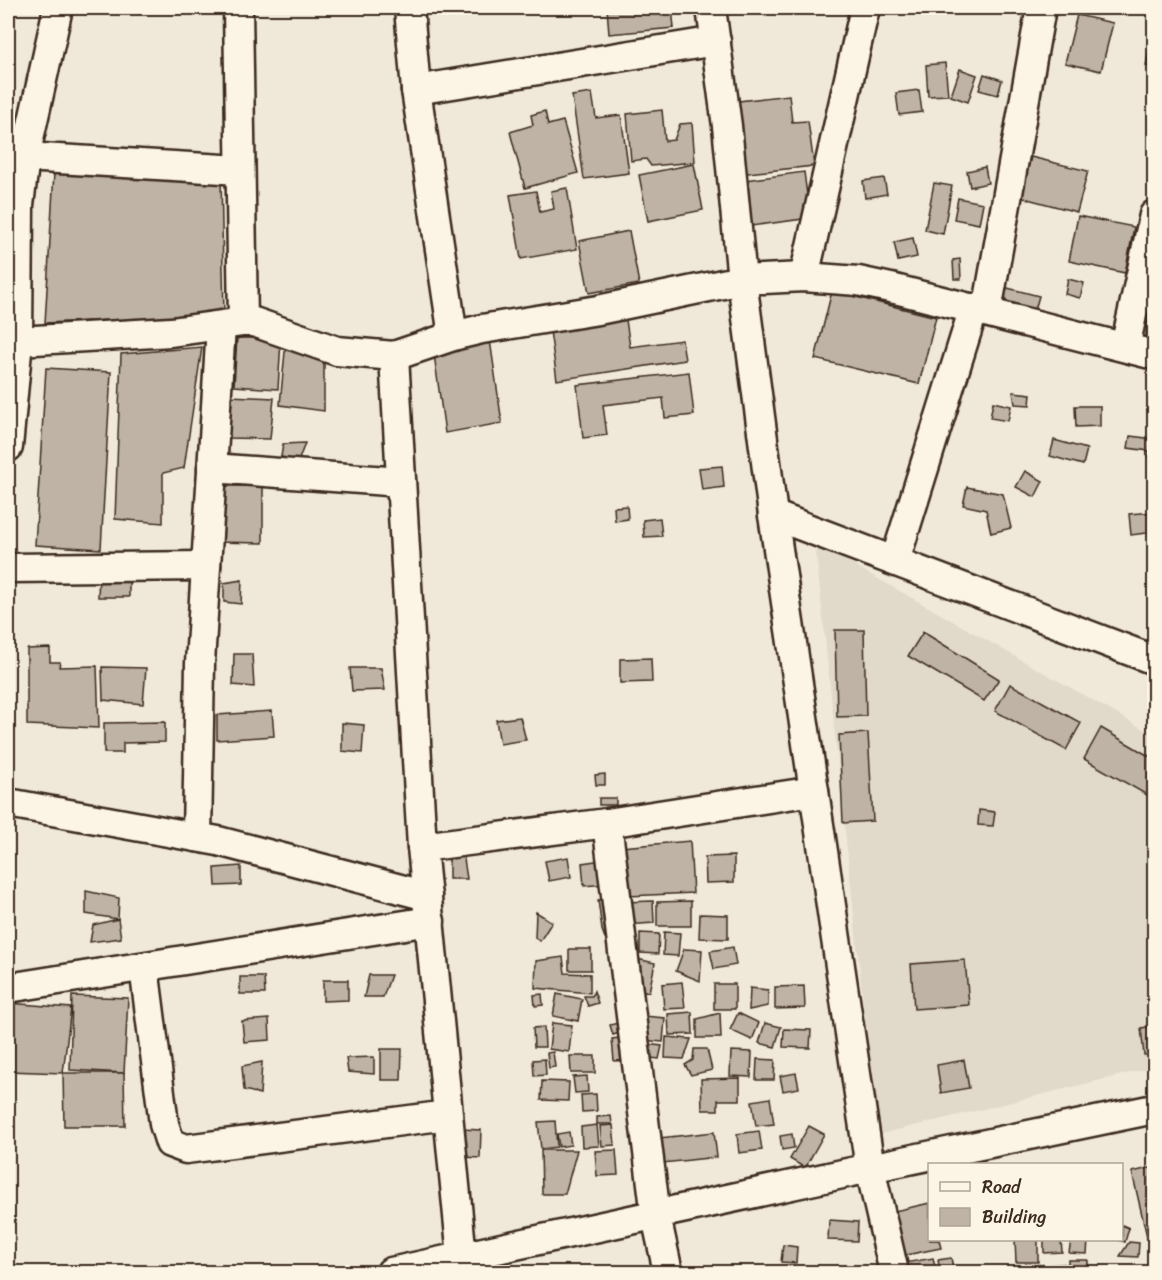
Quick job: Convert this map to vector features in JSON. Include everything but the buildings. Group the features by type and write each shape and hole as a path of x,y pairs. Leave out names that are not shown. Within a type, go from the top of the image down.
{"street":[{"path":"8,447 9,411 18,341 13,203 58,8"},
{"path":"197,837 200,663 212,468 232,324 240,170 238,8"},
{"path":"410,8 416,90 453,336"},
{"path":"711,8 727,126 742,280 773,515 870,1168 894,1272"},
{"path":"804,277 865,8"},
{"path":"896,561 980,310 1041,8"},
{"path":"416,90 716,41"},
{"path":"25,157 240,170"},
{"path":"1125,347 1155,214"},
{"path":"18,341 160,333 254,322 338,351 394,356 453,336 598,310 742,280 804,277 858,281 1155,355"},
{"path":"394,356 422,847 462,1257"},
{"path":"212,468 400,482"},
{"path":"773,515 1155,660"},
{"path":"8,568 206,566"},
{"path":"422,847 607,823 814,791"},
{"path":"8,803 197,837 428,908"},
{"path":"607,823 656,1216 668,1272"},
{"path":"8,988 144,967 428,908"},
{"path":"144,967 164,1124 170,1143 186,1149 448,1115"},
{"path":"391,1272 1155,1109"}],"shaded area":[{"path":"815,543 1154,735 1154,1067 877,1135"}]}
